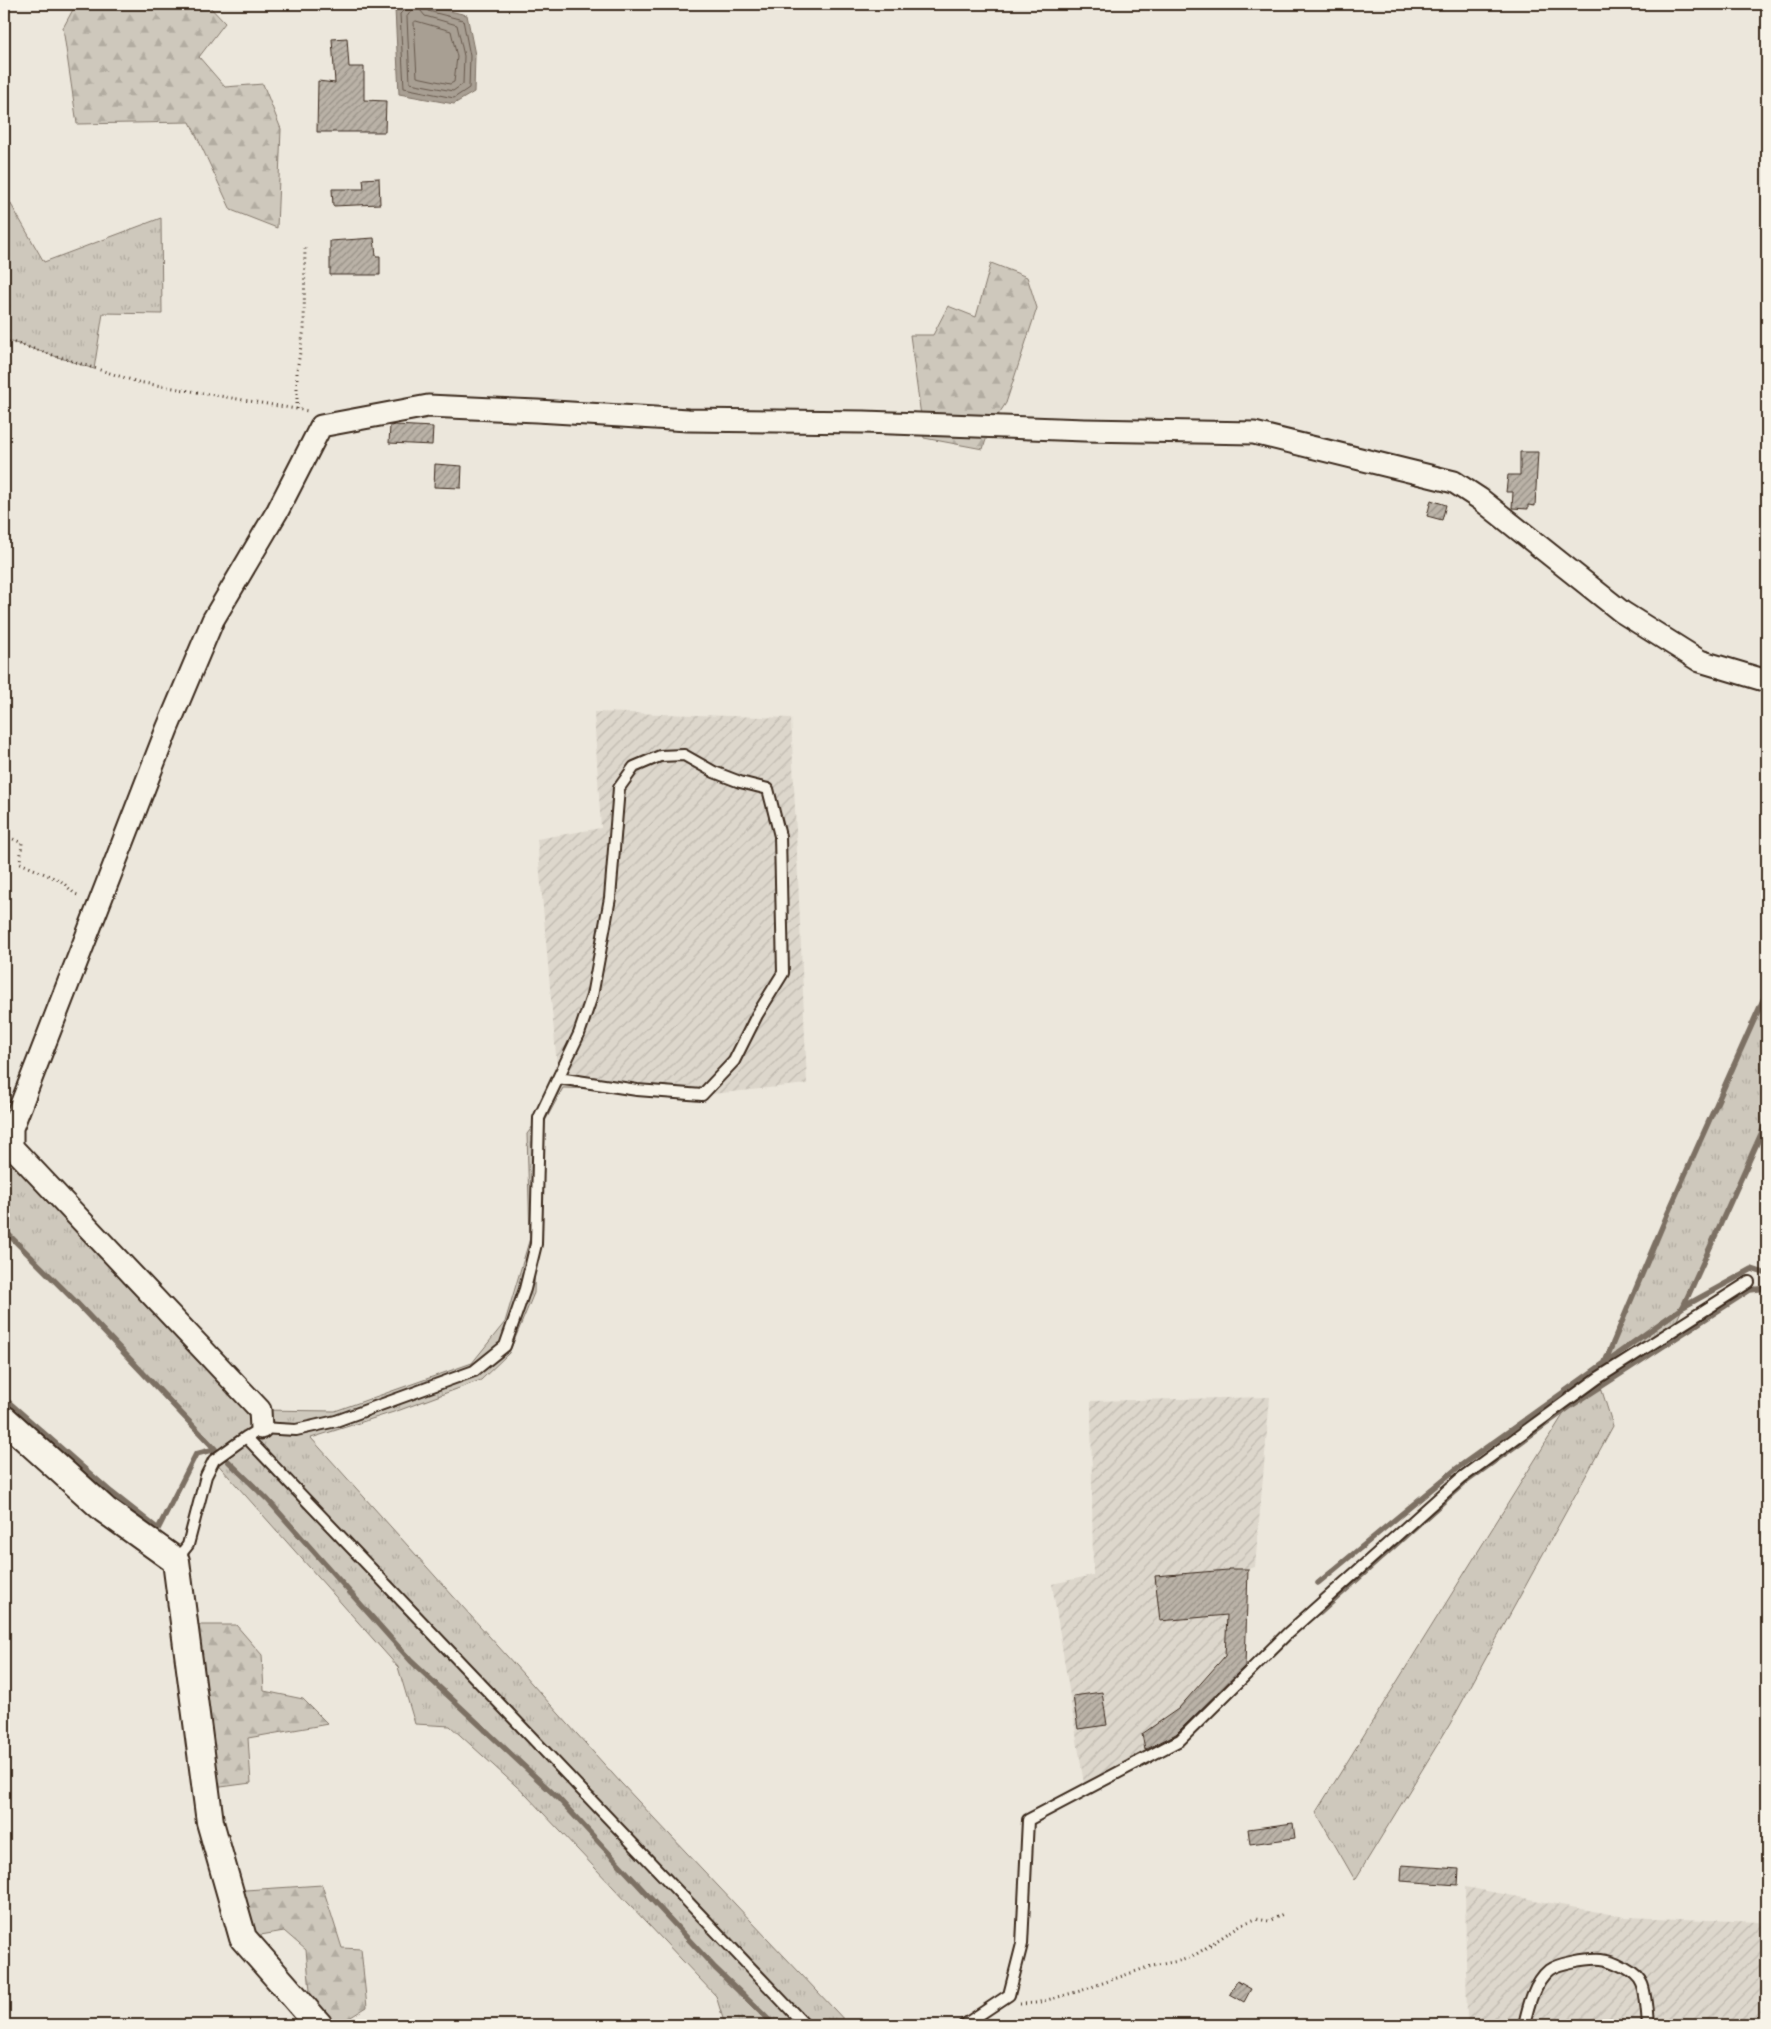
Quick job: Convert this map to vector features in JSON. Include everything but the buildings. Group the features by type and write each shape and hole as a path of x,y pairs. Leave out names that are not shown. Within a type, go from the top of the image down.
{"street":[{"path":"254,1433 260,1410 12,1147 12,1128 167,729 213,620 278,510 321,426 428,406 537,410 688,420 864,422 1084,430 1254,433 1454,482 1480,498 1622,612 1700,661 1767,681"},
{"path":"4,1419 105,1510 176,1561 210,1822 243,1938 318,2025"}],"lane":[{"path":"176,1561 188,1545 206,1476 214,1460 254,1433 296,1430 336,1421 474,1371 505,1346 525,1289 536,1244 539,1118 558,1078 579,1034 592,996 610,898 619,788 634,767 660,756 684,755 714,772 740,782 768,789 780,836 783,973 757,1016 734,1061 702,1095 637,1090 558,1078"},
{"path":"964,2025 1009,1995 1022,1944 1028,1820 1180,1740 1288,1633 1460,1479 1598,1378 1749,1282"},
{"path":"254,1433 805,2025"},
{"path":"1524,2025 1527,2010 1539,1982 1550,1970 1573,1962 1601,1959 1626,1967 1642,1983 1648,2025"}],"path":[{"path":"297,409 297,370 304,329 305,245"},
{"path":"4,342 12,342 138,382 309,411 321,426"},
{"path":"4,835 22,843 20,863 61,881 75,894 91,899 101,899"},
{"path":"992,2007 1036,2003 1080,1991 1148,1967 1183,1960 1242,1924 1256,1919 1269,1921 1285,1913"}],"shaded area":[{"path":"594,712 791,718 807,1084 702,1095 558,1078 537,839 601,828"},
{"path":"1270,1397 1255,1567 1248,1569 1245,1675 1180,1740 1085,1790 1052,1584 1093,1575 1091,1401"},
{"path":"1465,1887 1625,1917 1762,1922 1765,2025 1467,2025"}],"green space":[{"path":"76,4 207,4 225,23 199,57 225,87 263,84 281,129 277,228 231,210 190,122 77,124 63,28"},
{"path":"4,192 44,262 161,218 162,314 103,313 94,369 12,342 4,342"},
{"path":"991,263 1027,277 1037,308 1006,403 990,427 983,449 924,438 910,335 933,335 948,306 976,317"},
{"path":"1767,991 1767,1121 1672,1331 1598,1378 1667,1215"},
{"path":"558,1078 637,1090 563,1088 538,1134 534,1293 509,1353 481,1380 400,1410 311,1438 621,1783 849,2025 725,2025 716,1996 526,1795 450,1726 415,1724 398,1667 214,1460 214,1448 4,1230 4,1139 260,1410 335,1411 472,1363 505,1322 530,1238 527,1134 539,1118"},
{"path":"1598,1378 1613,1426 1450,1724 1355,1880 1316,1812 1576,1394"},
{"path":"185,1625 236,1625 262,1655 264,1691 303,1699 328,1724 248,1738 251,1783 206,1789"},
{"path":"322,1885 342,1948 361,1949 367,2007 338,2025 311,2001 306,1950 284,1931 243,1938 230,1891"}],"water":[{"path":"406,4 419,4 467,15 475,55 474,92 454,104 399,94 395,9"}],"waterway":[{"path":"1605,1362 1667,1215 1767,991"},
{"path":"1683,1307 1767,1121"},
{"path":"4,1230 73,1299 215,1449 196,1454 158,1529 111,1492 4,1398"},
{"path":"1318,1583 1456,1469 1683,1307 1752,1269 1767,1274"},
{"path":"1320,1613 1463,1484 1568,1408 1750,1290 1767,1288"},
{"path":"228,1461 268,1500 411,1661 558,1798 715,1968 774,2025"}]}
